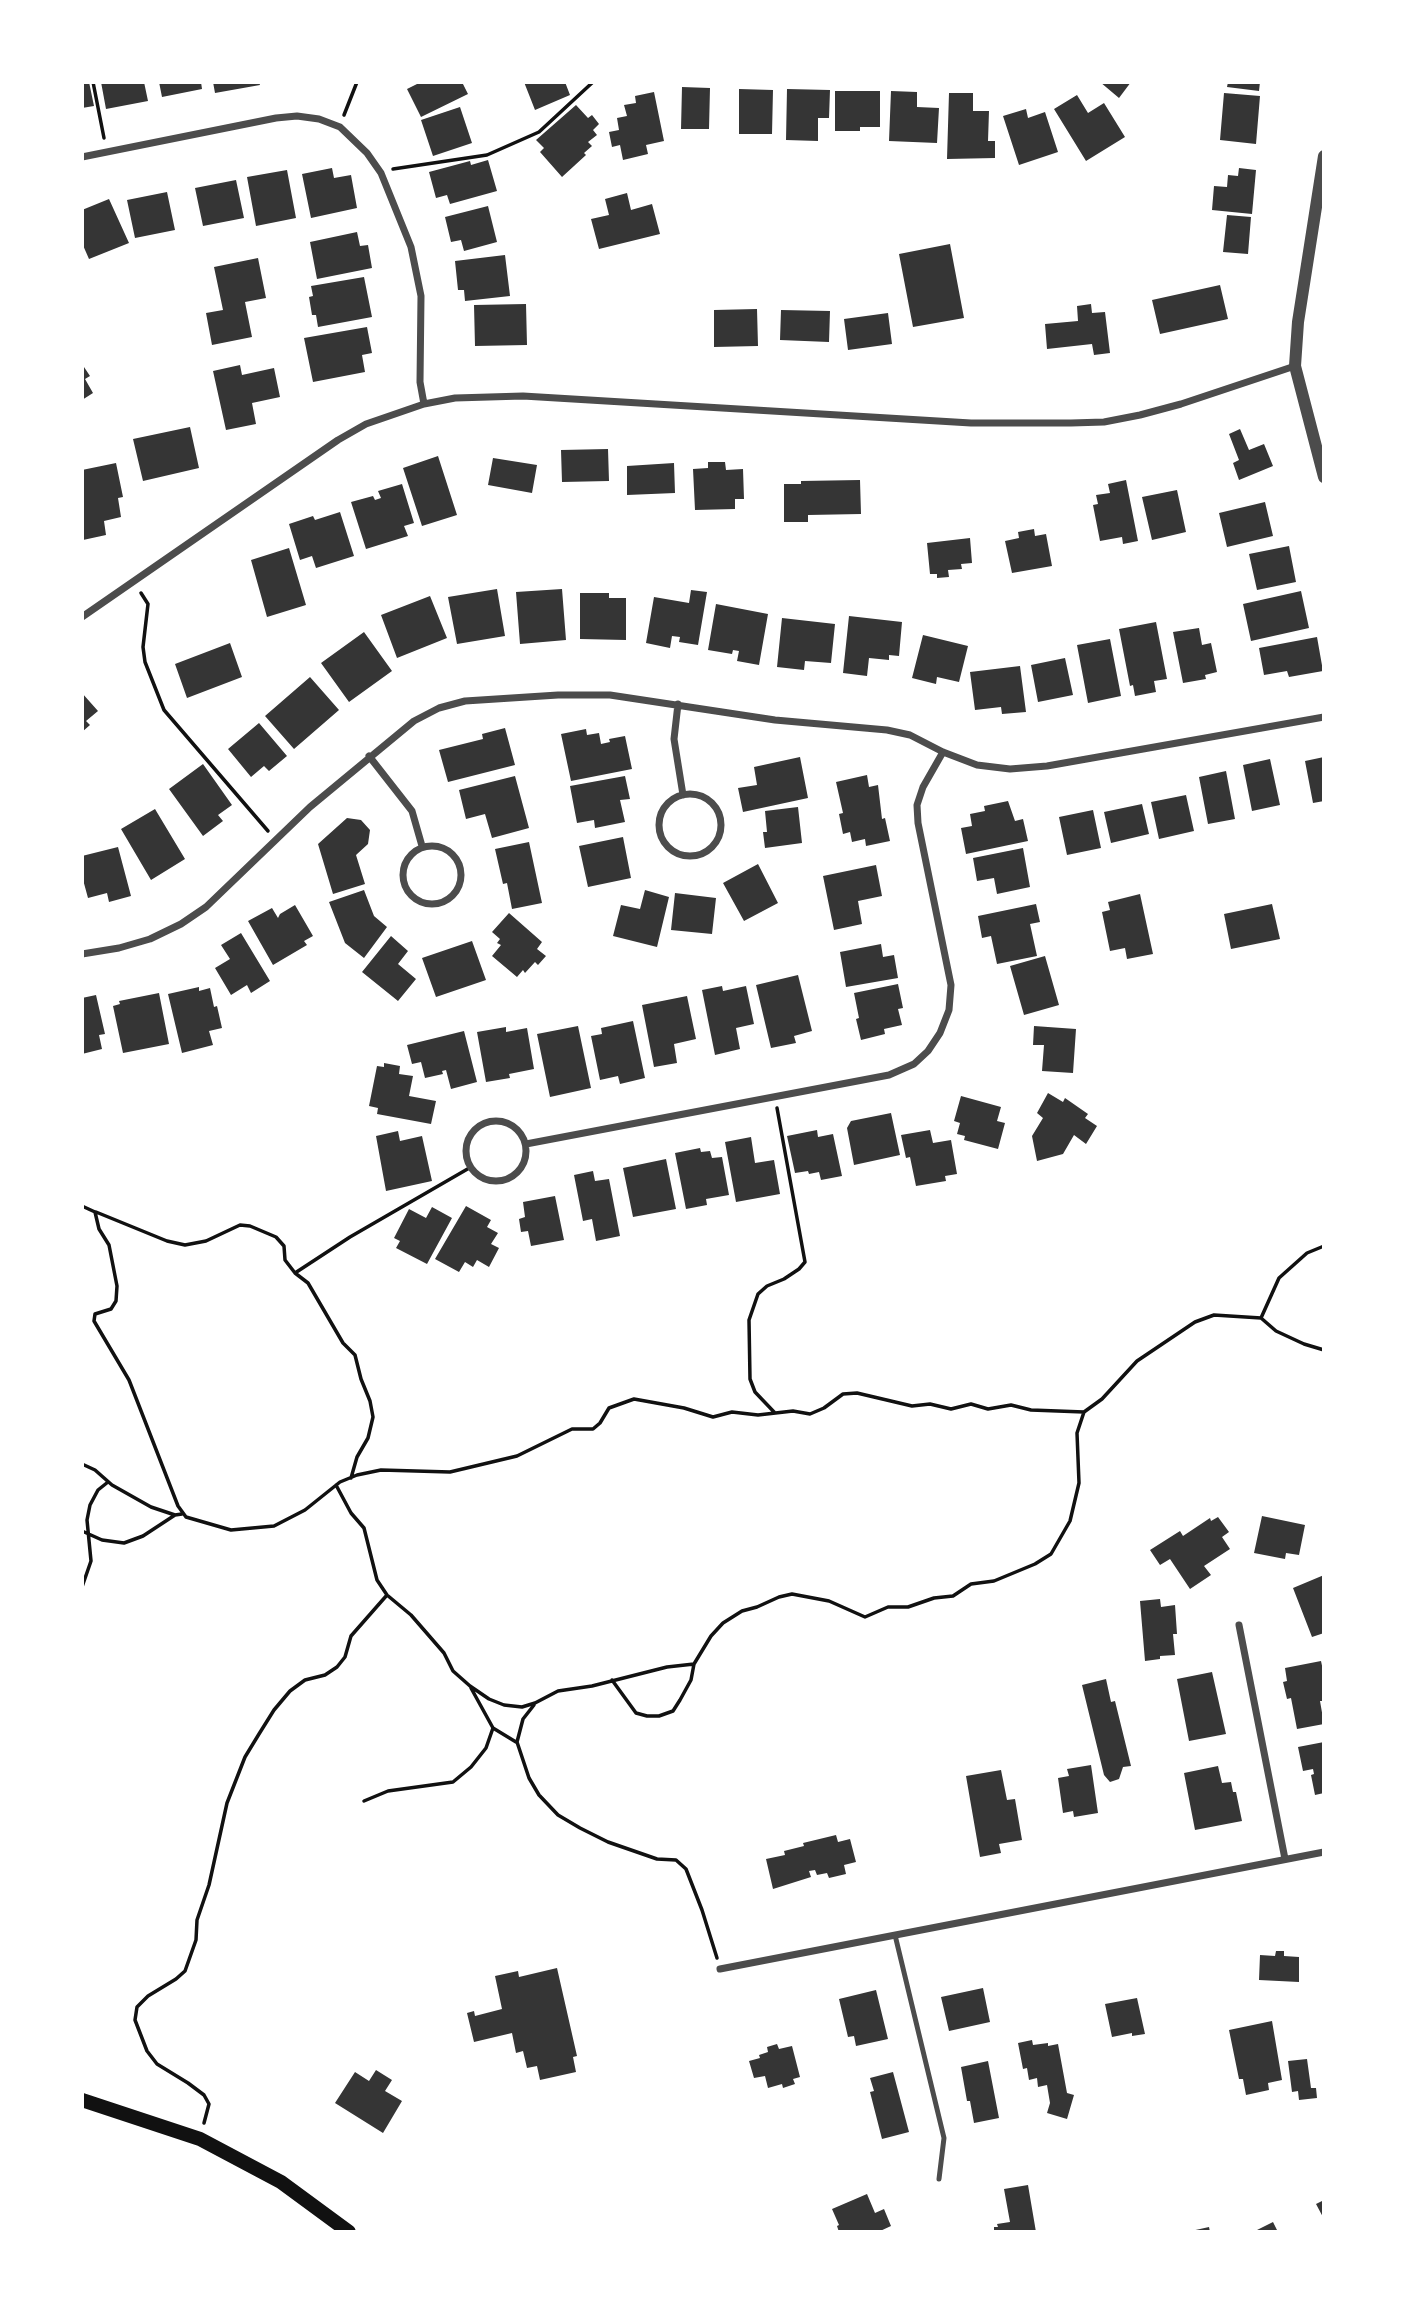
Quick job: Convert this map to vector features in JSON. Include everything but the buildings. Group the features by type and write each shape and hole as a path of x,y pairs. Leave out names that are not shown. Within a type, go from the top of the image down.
{"main road":[{"path":"82,2100 200,2139 281,2182 349,2232"}],"street":[{"path":"82,157 275,118 297,116 319,119 340,127 360,146 381,173 403,225 418,275 421,296 420,382 424,404"},
{"path":"1324,156 1320,202 1298,323 1295,366 1319,445 1324,477"},
{"path":"82,617 338,440 366,424 424,404 455,398 523,396 971,423 1104,422 1181,404 1295,366"},
{"path":"82,954 119,948 150,939 181,924 225,889 275,839 369,756 414,721 439,708 465,701 558,695 610,695 775,720 887,730 910,735 977,765 1010,769 1061,763 1324,717"},
{"path":"678,704 674,739 683,795"},
{"path":"526,1144 889,1075 914,1064 928,1051 940,1033 949,1010 951,985 918,823 917,805 923,788 943,752"},
{"path":"369,756 412,811 422,846"},
{"path":"696,794 708,800 716,809 720,821 719,834 713,845 703,853 690,856 677,853 667,846 660,835 659,822 663,810 671,800 683,795 696,794"},
{"path":"422,846 441,846 456,857 462,874 456,892 441,903 423,903 416,898 408,892 402,875 408,857 422,846"},
{"path":"498,1121 510,1124 520,1132 526,1144 526,1156 522,1167 514,1176 502,1181 490,1181 479,1176 471,1167 466,1155 474,1130 485,1123 498,1121"},
{"path":"1239,1625 1285,1859"},
{"path":"720,1969 1324,1852"}],"lane":[{"path":"895,1935 944,2138 939,2179"}],"path":[{"path":"93,82 107,151"},
{"path":"340,127 357,82"},
{"path":"381,173 396,168 487,155 539,132 593,82"},
{"path":"148,604 143,647 145,662 164,710 275,839"},
{"path":"774,1096 805,1262 799,1269 767,1286 758,1294 749,1320 750,1379 755,1392 775,1413"},
{"path":"295,1273 471,1167"},
{"path":"82,1206 167,1241 185,1245 206,1241 240,1224 276,1237 284,1246 285,1260 295,1273 308,1283 343,1343 355,1355 370,1401 373,1417 368,1438 357,1457 351,1478"},
{"path":"95,1212 99,1229 109,1245 117,1286 116,1301 111,1309 95,1314 94,1321 129,1380 182,1514"},
{"path":"1261,1318 1279,1278 1307,1253 1324,1246"},
{"path":"612,1679 636,1713 647,1717 673,1712 691,1679 694,1664 711,1636 723,1623 742,1611 792,1594 829,1601 864,1617 888,1607 908,1607 934,1598 953,1596 971,1584 1006,1577 1051,1553 1070,1521 1079,1483 1077,1433 1084,1412 1102,1399 1137,1361 1195,1322 1214,1315 1261,1318 1276,1331 1324,1350"},
{"path":"82,1531 102,1540 124,1543 143,1536 175,1515 182,1514 231,1530 274,1526 305,1510 336,1484 351,1478 381,1470 450,1472 517,1456 572,1429 593,1429 609,1408 634,1399 684,1408 713,1417 732,1412 810,1413 824,1408 843,1394 857,1393 912,1406 930,1404 951,1409 971,1404 988,1409 1011,1405 1031,1410 1084,1412"},
{"path":"82,1464 151,1507 175,1515"},
{"path":"82,1587 91,1561 87,1520 90,1505 99,1490 108,1482"},
{"path":"336,1484 351,1513 364,1528 377,1580 387,1595 411,1615 444,1653 453,1671 489,1699 504,1705 522,1707 558,1691 592,1686 667,1667 694,1664"},
{"path":"200,2139 209,2104 204,2095 157,2064 147,2051 135,2020 137,2007 185,1970 196,1940 197,1920 209,1885 226,1803 245,1757 258,1734 290,1691 305,1680 325,1675 337,1667 345,1657 351,1636 387,1595"},
{"path":"470,1686 494,1728 516,1742"},
{"path":"535,1703 523,1719 516,1742 529,1778 539,1794 558,1815 608,1842 657,1859 676,1860 686,1869 720,1969"},
{"path":"364,1801 388,1791 453,1782 471,1767 486,1748 494,1728"}]}
